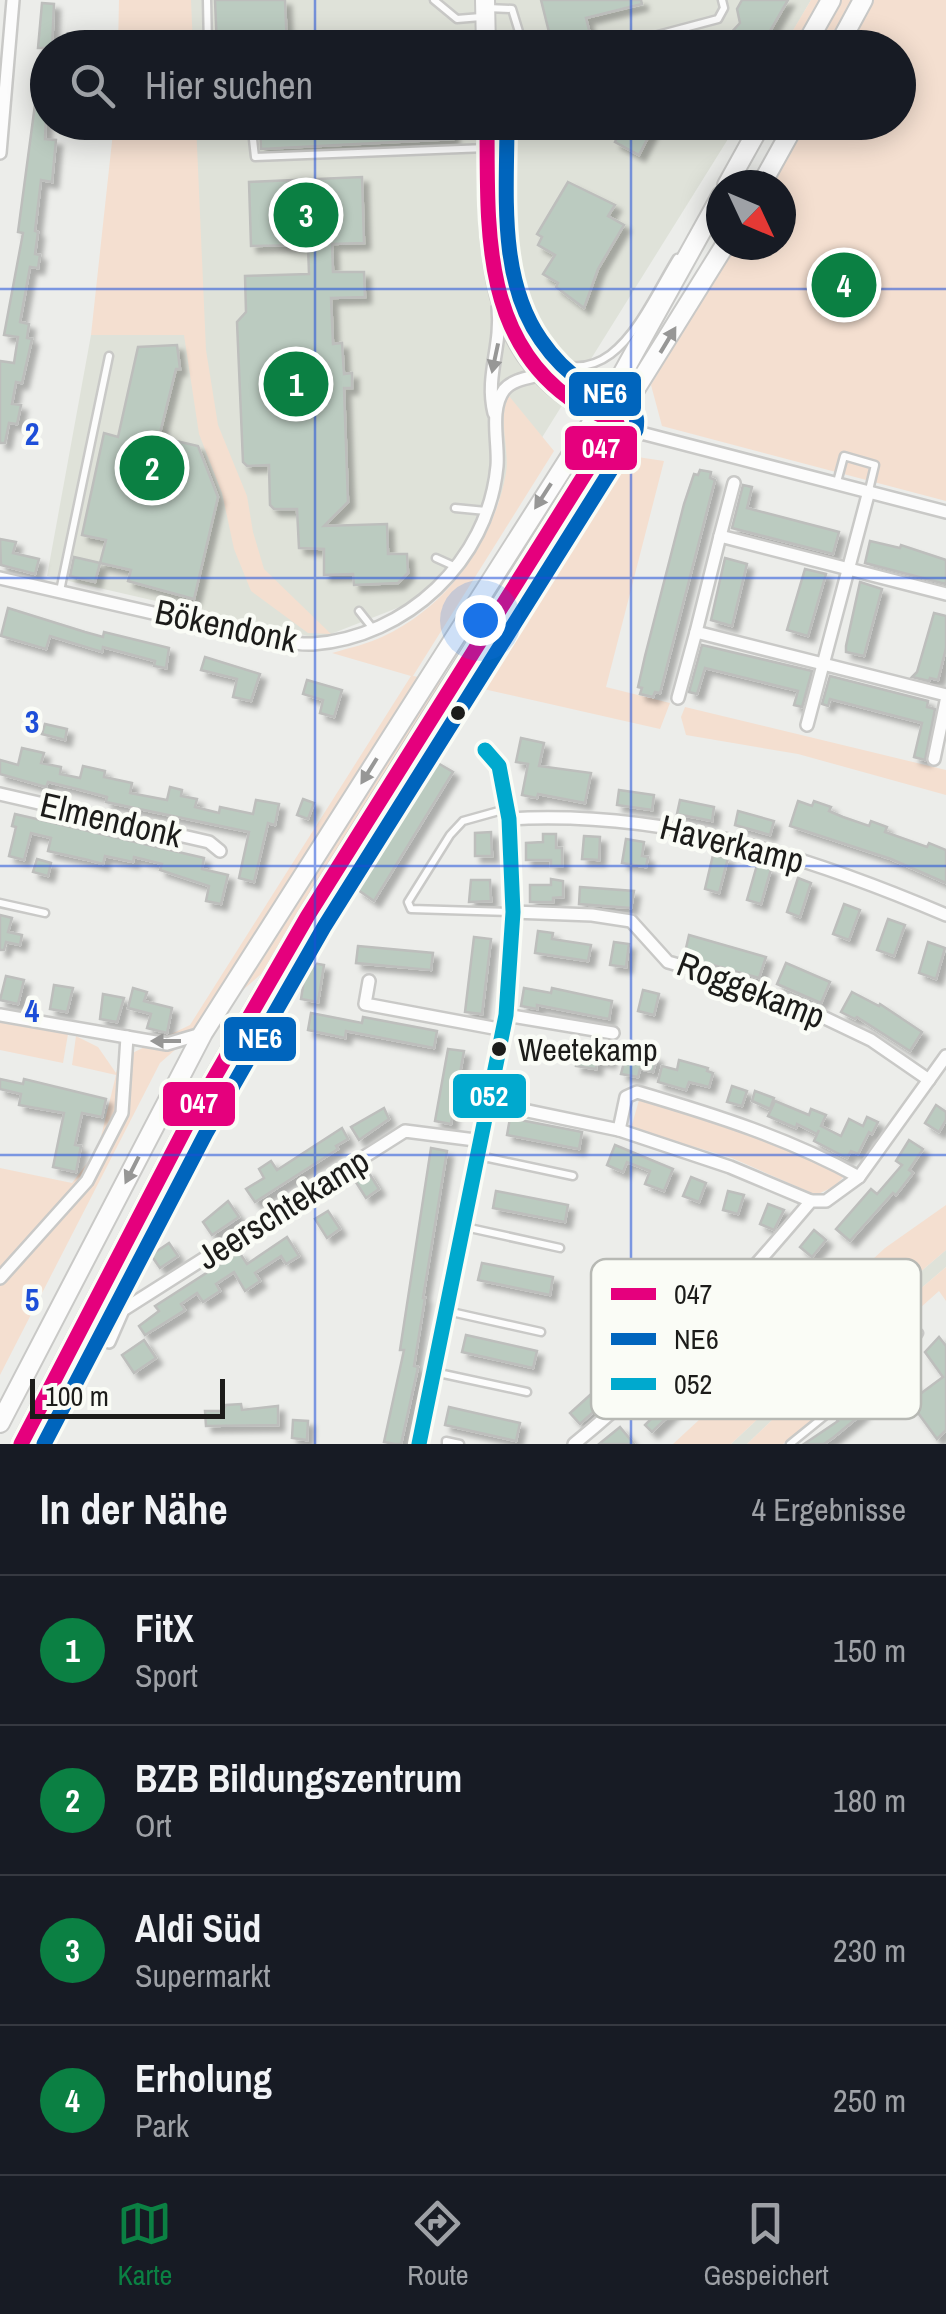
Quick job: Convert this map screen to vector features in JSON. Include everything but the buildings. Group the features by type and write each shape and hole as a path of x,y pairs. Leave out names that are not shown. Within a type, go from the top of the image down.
{"main road":[{"path":"811,30 827,0"},
{"path":"847,30 863,0"},
{"path":"488,140 497,294 512,336 538,374 596,414 617,423"},
{"path":"734,170 749,140"},
{"path":"769,170 786,140"},
{"path":"0,1424 203,1033 618,380 706,223"},
{"path":"21,1444 179,1140 307,917 716,260"}],"street":[{"path":"0,153 6,33 13,0"},
{"name":"Bökendonk","path":"0,578 267,639 309,645 356,638 414,608 438,589 456,567 474,540 486,511 497,467 491,380 501,336 497,294"},
{"name":"Bökendonk","path":"496,422 503,392 510,384 538,374"},
{"path":"617,423 645,434 946,512"},
{"path":"678,698 734,483"},
{"path":"808,724 869,491"},
{"path":"720,536 946,594"},
{"path":"696,632 946,698 934,759"},
{"path":"420,1444 506,1015 513,912 508,814 499,766 485,750"},
{"name":"Elmendonk","path":"0,794 209,842 220,850"},
{"name":"Haverkamp","path":"508,814 603,818 714,835 803,859 946,915"},
{"name":"Roggekamp","path":"513,912 631,921 668,962 732,980 804,1008 871,1040 929,1080"},
{"path":"369,980 364,1004 504,1030"},
{"path":"0,1014 167,1044 203,1033"},
{"path":"506,1015 613,1033"},
{"path":"0,1278 87,1182 122,1113 127,1037"},
{"path":"490,1103 619,1130 730,1166 811,1201 826,1200 858,1177 946,1056"},
{"path":"619,1130 626,1097 637,1092 744,1124 816,1154 858,1177"},
{"name":"Jeerschtekamp","path":"109,1342 124,1310 406,1131 483,1141"},
{"path":"762,1259 811,1201"},
{"path":"574,1444 605,1419"}],"lane":[{"path":"206,0 207,30"},
{"path":"434,0 457,19 485,8 512,9 518,30"},
{"path":"677,30 718,19 724,8 722,0"},
{"path":"253,140 254,157 488,148"},
{"path":"512,336 546,360 582,366 606,360 626,340 747,140"},
{"path":"60,590 109,356"},
{"path":"837,482 844,456 875,465 869,491"},
{"path":"455,508 486,511"},
{"path":"436,558 456,567"},
{"path":"360,611 374,630"},
{"path":"508,814 464,820 450,835 408,902 411,909 513,912"},
{"path":"0,903 45,913"},
{"path":"480,1156 572,1176"},
{"path":"465,1227 560,1248"},
{"path":"447,1312 541,1332"},
{"path":"434,1372 526,1392"},
{"path":"790,1444 821,1419"},
{"path":"446,1444 460,1444"}],"shaded area":[{"path":"119,0 191,0 192,30 118,30"},
{"path":"170,0 811,0 794,30 171,30"},
{"path":"811,0 946,0 946,501 662,426 651,385 724,260 796,260 796,170 777,170 795,140 916,140 916,30 793,30"},
{"path":"112,140 197,140 206,350 218,425 247,496 264,569 331,634 308,633 251,591 234,549 222,493 199,434 184,335 91,335"},
{"path":"176,140 727,140 528,460 461,551 415,601 331,634 313,637 47,576 91,335 183,335"},
{"path":"509,396 554,451 413,676 480,688 564,562 618,469 631,456 664,461 606,687 670,703 660,729 479,688 334,910 160,1063 0,1375 0,1168 72,1183 98,1149 116,1075 72,1065 76,1036 98,1047 116,1073 120,1059 190,1025 411,676 332,653 378,639 407,623 447,590 464,569 479,547 500,498 506,473 504,414"},
{"path":"685,707 946,770 946,795 798,754 686,735 681,717"},
{"path":"0,1021 68,1034 63,1063 0,1050"},
{"path":"639,1100 736,1127 833,1166 845,1175 835,1186 816,1195 732,1158 631,1128"},
{"path":"946,1205 946,1250 921,1271 921,1259 873,1259"},
{"path":"946,1250 946,1267 921,1288 921,1271"},
{"path":"946,1267 946,1301 939,1291 921,1307 921,1288"},
{"path":"700,1419 758,1419 731,1444 673,1444"},
{"path":"758,1419 773,1419 747,1444 731,1444"},
{"path":"773,1419 813,1419 783,1444 747,1444"}],"transit line":[{"name":"047","path":"21,1444 188,1123 307,917 617,423 569,398 540,372 519,342 504,309 495,273 487,140"},
{"name":"NE6","path":"44,1444 206,1133 324,927 636,430 633,411 566,369 545,346 527,316 511,263 506,206 507,140"},
{"name":"052","path":"419,1444 506,1015 513,912 509,819 499,766 485,750"}],"place":[{"name":"Aldi Süd","path":"306,215"},
{"name":"Erholung","path":"844,285"},
{"name":"FitX","path":"296,384"},
{"name":"BZB Bildungszentrum","path":"152,468"},
{"name":"Weetekamp","path":"499,1049"}]}
